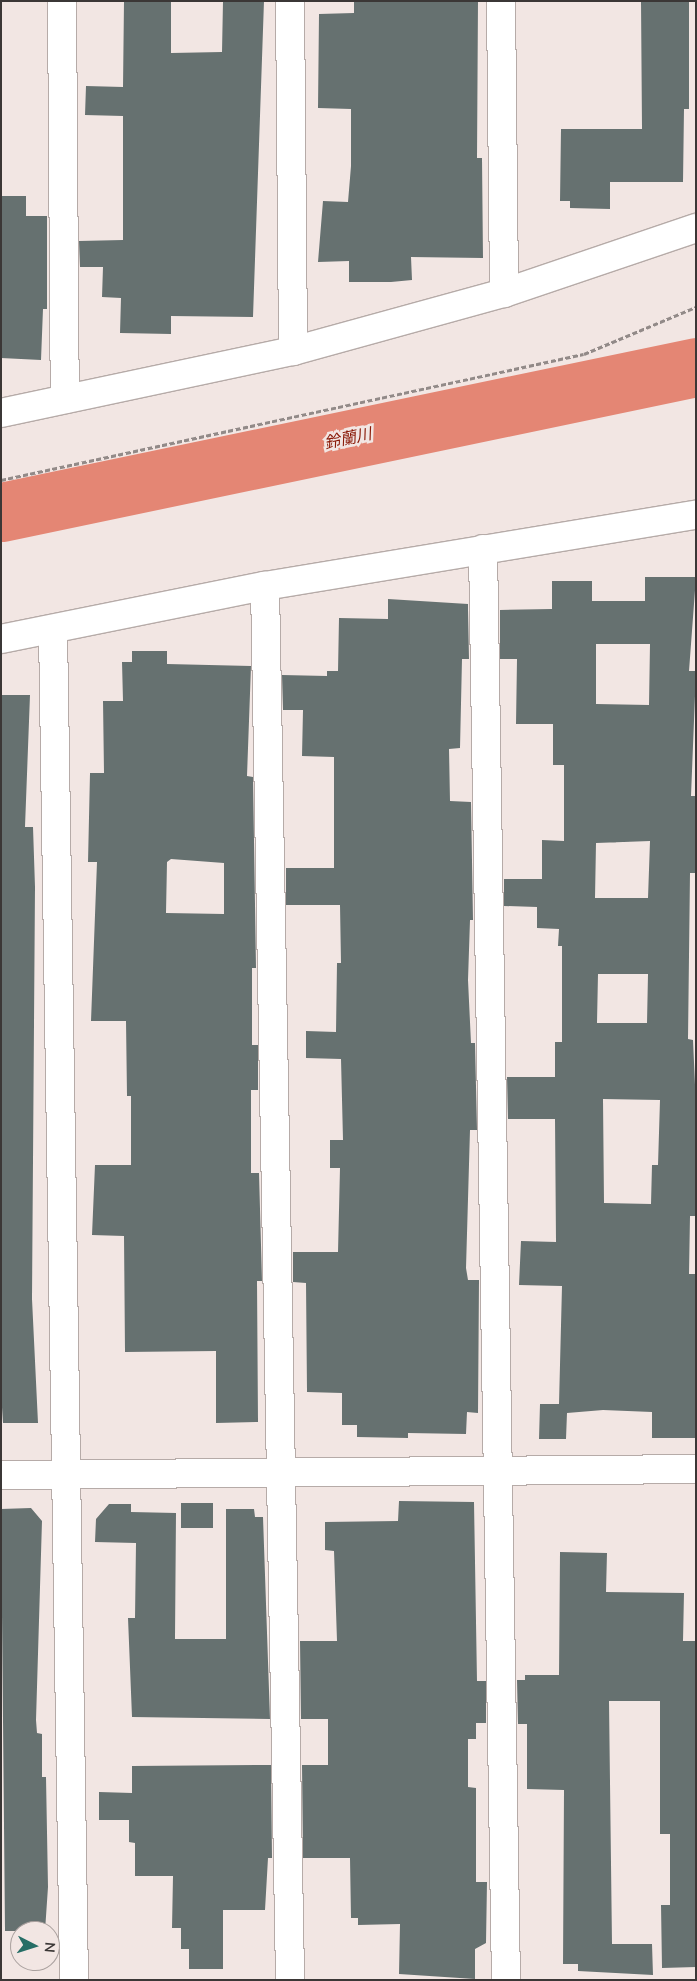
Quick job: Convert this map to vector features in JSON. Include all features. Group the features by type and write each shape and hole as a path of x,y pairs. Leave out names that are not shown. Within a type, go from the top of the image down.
{"street":[{"path":"62,1 65,399"},
{"path":"290,1 294,351"},
{"path":"501,1 504,293"},
{"path":"1,413 294,351 504,293 696,228"},
{"path":"1,639 265,586 696,515"},
{"path":"483,549 501,1471 506,1980"},
{"path":"265,586 283,1475 290,1980"},
{"path":"53,629 69,1474 74,1980"},
{"path":"1,1475 283,1475 696,1468"}],"path":[{"path":"1,480 584,354 696,307"}],"building":[{"path":"124,1 171,1 171,53 222,52 223,1 264,1 253,317 171,316 171,334 120,333 121,298 102,297 103,267 80,267 79,241 123,240 123,116 85,115 86,86 123,87"},
{"path":"354,1 478,1 477,158 482,158 483,258 411,257 412,280 391,282 349,282 349,261 318,262 323,201 348,202 351,166 351,109 318,108 319,14 354,13"},
{"path":"641,1 689,1 689,109 684,109 683,182 610,182 610,209 570,208 570,201 560,201 561,129 642,129"},
{"path":"1,196 26,196 26,216 47,216 47,309 43,309 41,360 1,358"},
{"path":"645,577 696,577 689,671 696,671 691,796 696,796 696,873 690,873 688,1039 693,1040 696,1107 696,1216 690,1216 689,1274 696,1274 696,1438 652,1438 652,1412 603,1410 567,1413 566,1439 539,1439 540,1404 559,1404 562,1286 519,1285 521,1241 556,1242 555,1119 508,1119 507,1077 555,1077 555,1042 562,1042 562,946 558,946 559,929 537,928 537,907 504,906 504,879 542,879 542,840 564,841 564,765 553,765 553,724 516,724 517,659 500,659 500,610 552,609 552,581 592,581 592,601 645,601","holes":["596,644 650,644 649,705 596,704","650,841 648,898 595,898 596,843","598,974 648,974 647,1023 597,1023","603,1099 660,1100 658,1165 652,1165 651,1204 604,1203"]},
{"path":"388,599 468,604 469,659 462,659 460,748 449,749 450,801 471,802 473,920 470,920 468,980 471,1043 475,1043 477,1130 470,1130 466,1268 468,1280 479,1280 478,1413 467,1412 466,1434 408,1433 408,1438 357,1437 357,1425 342,1425 342,1393 307,1392 306,1283 293,1282 293,1252 338,1252 340,1168 330,1168 330,1140 343,1140 341,1059 306,1058 306,1031 336,1032 337,963 341,963 340,905 286,905 286,868 334,868 334,757 302,756 303,710 283,710 282,675 327,676 327,671 338,671 339,618 388,619"},
{"path":"132,651 167,651 167,664 251,666 247,776 253,777 256,968 252,968 252,1045 258,1045 258,1090 251,1090 251,1173 259,1173 262,1281 257,1281 258,1422 216,1423 216,1351 125,1352 124,1236 92,1235 95,1165 131,1165 131,1096 127,1096 126,1021 91,1021 97,862 88,862 90,773 104,773 103,701 123,701 122,662 132,662","holes":["171,859 224,863 224,914 166,913 167,862"]},
{"path":"1,695 30,695 25,827 33,827 35,887 32,1299 38,1423 3,1423 1,1392"},
{"path":"399,1501 474,1502 477,1681 486,1681 486,1723 476,1723 476,1739 468,1739 468,1787 476,1788 476,1882 487,1882 486,1943 475,1949 475,1979 399,1974 400,1924 358,1925 358,1918 351,1918 350,1858 303,1858 302,1765 328,1765 328,1719 301,1719 300,1641 337,1641 334,1551 325,1550 325,1522 398,1521"},
{"path":"181,1503 213,1503 213,1528 181,1528"},
{"path":"109,1504 131,1504 131,1512 176,1513 175,1639 226,1639 226,1509 254,1509 255,1517 263,1517 270,1719 132,1717 128,1618 135,1618 136,1543 95,1542 96,1519"},
{"path":"31,1508 42,1521 36,1720 37,1733 42,1734 42,1777 46,1777 48,1887 46,1921 10,1921 10,1931 5,1931 1,1509"},
{"path":"560,1552 607,1553 606,1592 684,1593 683,1641 696,1641 696,1967 662,1968 661,1905 670,1905 670,1834 660,1834 660,1701 609,1701 612,1944 652,1944 653,1975 578,1971 578,1964 563,1964 564,1790 527,1789 527,1724 518,1724 517,1680 525,1680 525,1675 559,1675"},
{"path":"271,1765 272,1858 268,1858 265,1910 223,1910 223,1969 189,1969 189,1949 181,1949 181,1928 172,1928 173,1876 135,1876 135,1843 129,1842 129,1820 99,1820 99,1792 132,1793 132,1766"}],"waterway":[{"name":"鈴蘭川","path":"1,512 696,367"}]}
